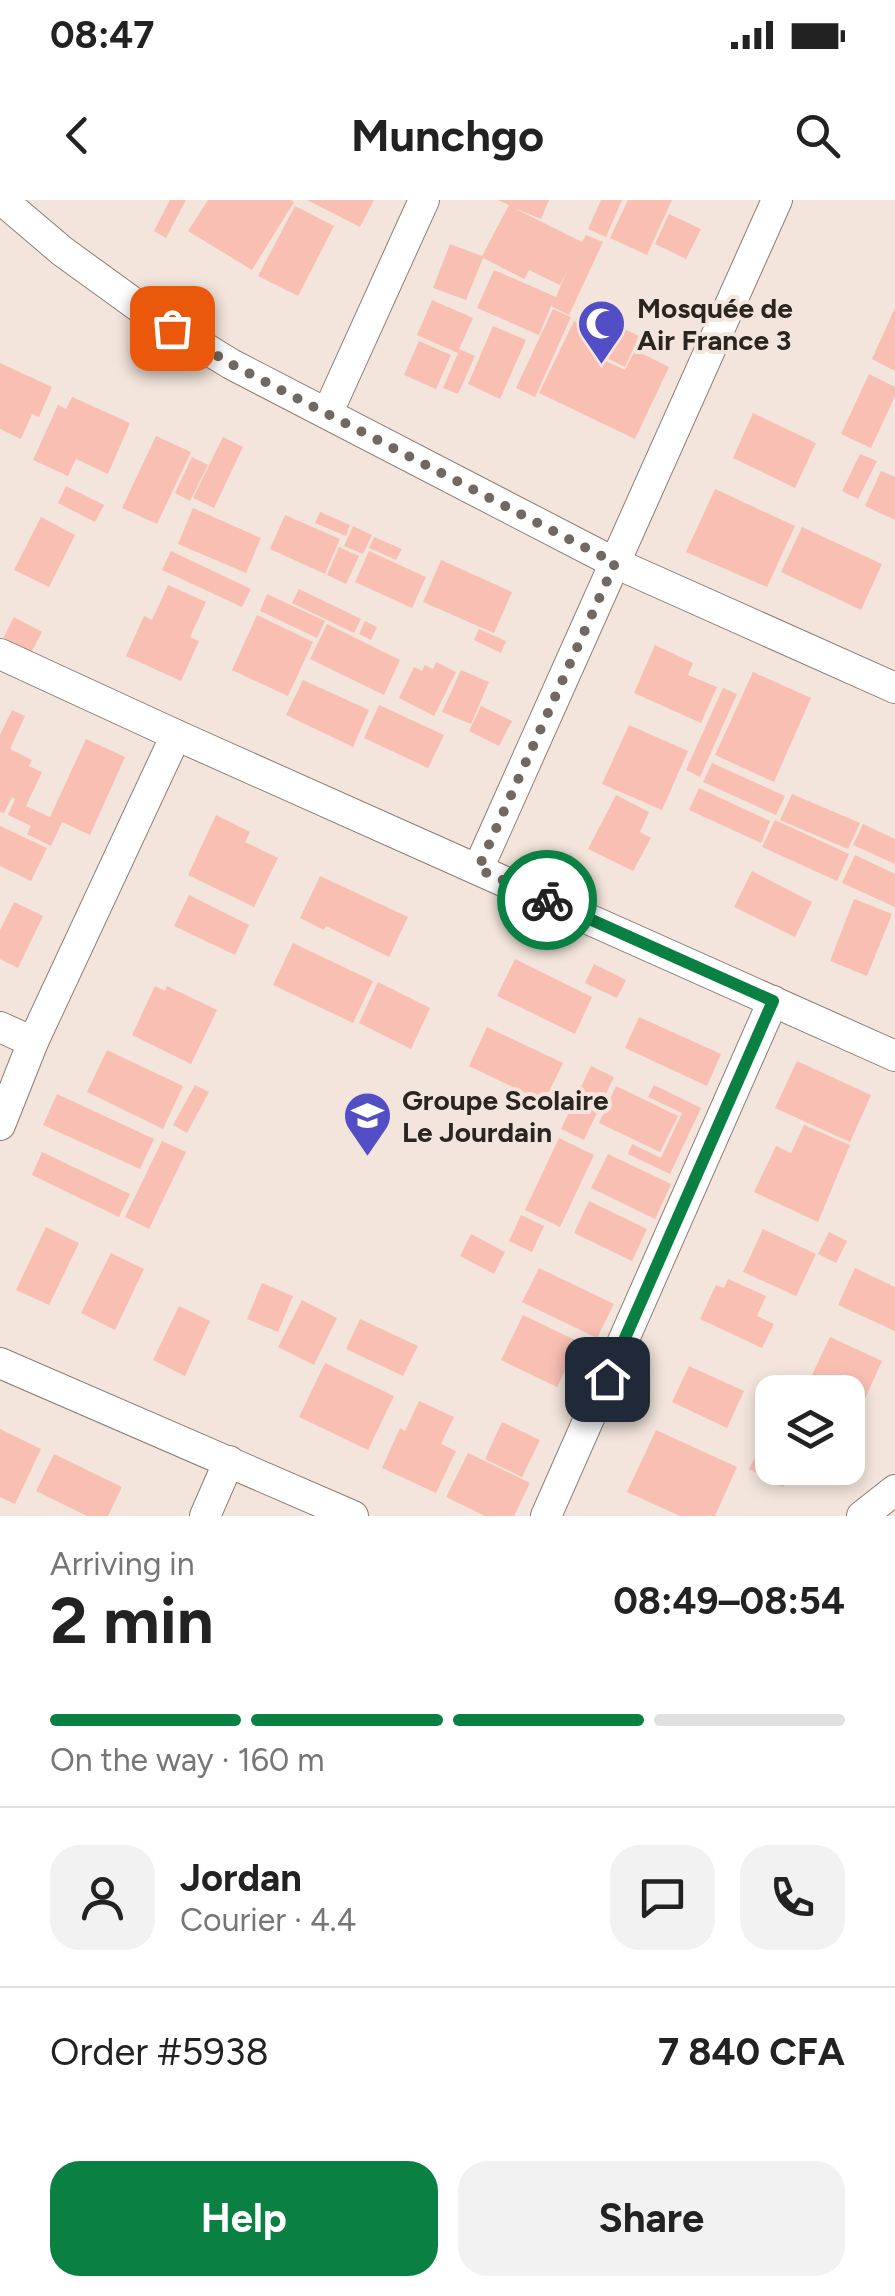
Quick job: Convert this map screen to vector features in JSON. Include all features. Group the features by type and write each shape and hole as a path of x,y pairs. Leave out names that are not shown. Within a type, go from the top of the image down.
{"street":[{"path":"2,200 62,251 142,309 231,364 615,563 895,688"},
{"path":"328,412 424,200"},
{"path":"478,869 777,200"},
{"path":"0,654 895,1056"},
{"path":"0,1125 34,1042 176,735"},
{"path":"546,1516 773,1001"},
{"path":"0,1027 34,1042"},
{"path":"0,1364 354,1516"},
{"path":"205,1516 229,1461"},
{"path":"862,1516 895,1490"}],"building":[{"path":"170,200 186,200 166,238 154,231"},
{"path":"208,200 294,202 252,270 188,231"},
{"path":"307,200 374,200 360,227"},
{"path":"498,200 549,200 541,219 514,208 582,242 586,235 603,242 569,315 551,306 539,335 477,308 494,270 556,297 567,271 560,285 529,270 524,279 483,258 466,300 433,288 450,244 482,256 509,205"},
{"path":"601,200 622,200 606,237 588,229"},
{"path":"628,200 672,200 647,255 610,238"},
{"path":"295,206 334,226 298,296 258,276"},
{"path":"669,214 701,229 686,259 655,244"},
{"path":"432,300 473,318 459,349 475,356 458,394 443,388 458,353 417,335"},
{"path":"895,308 895,371 872,359"},
{"path":"553,309 571,317 535,397 516,388"},
{"path":"574,321 605,336 595,356 625,370 635,350 669,367 635,439 539,393"},
{"path":"614,324 639,336 625,367 599,354"},
{"path":"493,326 526,340 500,399 468,384"},
{"path":"419,341 451,355 436,389 404,375"},
{"path":"0,363 52,387 39,417 32,414 21,439 0,429"},
{"path":"869,374 895,387 895,396 871,448 841,434"},
{"path":"72,397 130,423 108,474 76,459 68,476 33,460 58,405 66,409"},
{"path":"753,413 816,443 795,488 733,458"},
{"path":"156,436 191,452 157,524 122,508"},
{"path":"223,437 243,447 214,508 193,498"},
{"path":"860,454 877,461 858,499 842,491"},
{"path":"192,457 208,465 190,501 175,493"},
{"path":"881,471 895,477 895,520 865,506"},
{"path":"66,486 104,505 95,522 58,503"},
{"path":"715,489 795,526 767,587 686,552"},
{"path":"193,508 261,538 246,573 178,544"},
{"path":"320,512 350,525 346,536 315,523"},
{"path":"285,515 340,539 325,574 270,549"},
{"path":"41,517 75,535 49,587 14,570"},
{"path":"353,526 372,535 363,554 344,546"},
{"path":"802,527 882,564 861,610 781,572"},
{"path":"374,537 402,549 396,560 369,548"},
{"path":"339,547 359,556 346,584 327,575"},
{"path":"171,551 251,589 242,607 162,570"},
{"path":"369,551 426,577 412,608 355,582"},
{"path":"441,560 512,592 494,633 423,602"},
{"path":"168,585 206,602 190,637 199,641 181,681 126,656 144,616 152,620"},
{"path":"299,589 361,619 354,633 292,603"},
{"path":"267,594 325,621 317,638 260,611"},
{"path":"257,615 313,642 288,696 232,670"},
{"path":"14,617 42,632 31,653 3,638"},
{"path":"365,621 377,627 371,640 359,634"},
{"path":"327,624 400,660 384,695 310,659"},
{"path":"479,629 506,641 501,653 474,640"},
{"path":"655,645 693,663 688,675 717,687 701,723 634,693"},
{"path":"436,662 456,672 434,716 399,698 414,667 422,671 425,665 433,669"},
{"path":"461,670 489,682 471,724 442,712"},
{"path":"753,672 811,698 774,782 715,755"},
{"path":"303,680 369,710 353,747 286,715"},
{"path":"723,688 737,694 700,777 686,770"},
{"path":"379,705 444,735 428,768 364,738"},
{"path":"481,706 512,721 499,746 469,731"},
{"path":"12,710 25,716 10,749 32,760 29,766 42,772 26,806 50,817 86,739 125,757 90,835 62,822 51,846 27,834 31,826 8,815 15,799 12,797 4,813 0,812 0,735"},
{"path":"629,725 688,751 662,810 602,784"},
{"path":"712,763 785,796 776,815 703,782"},
{"path":"699,788 770,821 761,843 689,810"},
{"path":"792,794 860,823 848,849 780,820"},
{"path":"616,795 649,812 640,832 651,838 633,871 588,849"},
{"path":"216,815 250,832 245,842 278,858 254,907 188,875"},
{"path":"775,820 849,854 837,881 762,847"},
{"path":"863,824 895,839 895,864 853,845"},
{"path":"0,826 47,848 31,881 0,866"},
{"path":"855,855 895,874 895,907 842,883"},
{"path":"752,871 812,902 795,937 734,907"},
{"path":"320,876 408,917 389,957 326,926 324,930 300,918"},
{"path":"189,895 249,925 235,955 174,926"},
{"path":"854,899 892,914 867,976 830,961"},
{"path":"14,902 43,916 18,968 0,959 0,930"},
{"path":"293,943 373,981 353,1023 273,985"},
{"path":"515,959 592,997 575,1034 497,996"},
{"path":"594,964 626,980 617,998 585,983"},
{"path":"378,982 430,1008 411,1049 359,1023"},
{"path":"155,986 165,991 167,986 217,1010 191,1064 132,1035"},
{"path":"639,1017 721,1054 707,1086 625,1048"},
{"path":"487,1027 563,1063 544,1102 469,1066"},
{"path":"107,1050 183,1086 163,1129 87,1092"},
{"path":"797,1061 871,1095 850,1142 775,1108"},
{"path":"591,1066 614,1077 584,1140 561,1129"},
{"path":"195,1085 209,1092 187,1133 173,1125"},
{"path":"654,1085 701,1108 670,1174 628,1154 632,1144 661,1158 682,1113 648,1097"},
{"path":"616,1086 678,1116 660,1152 599,1123"},
{"path":"57,1094 154,1139 140,1169 43,1125"},
{"path":"804,1125 850,1145 818,1222 754,1192 776,1146 791,1153"},
{"path":"559,1138 594,1155 560,1227 525,1210"},
{"path":"162,1141 186,1152 149,1229 125,1217"},
{"path":"42,1152 130,1194 119,1217 32,1175"},
{"path":"608,1154 671,1184 655,1219 591,1188"},
{"path":"589,1201 647,1229 632,1261 574,1233"},
{"path":"521,1215 544,1226 532,1252 509,1241"},
{"path":"46,1227 79,1243 49,1305 16,1290"},
{"path":"763,1229 816,1254 796,1296 743,1272"},
{"path":"829,1232 847,1241 836,1263 818,1254"},
{"path":"471,1234 505,1252 494,1274 460,1256"},
{"path":"111,1253 144,1269 115,1330 81,1313"},
{"path":"539,1268 614,1304 597,1338 522,1302"},
{"path":"855,1268 895,1287 895,1331 838,1305"},
{"path":"728,1279 766,1296 757,1316 774,1324 762,1348 700,1319 716,1285 724,1288"},
{"path":"262,1283 293,1296 278,1332 247,1319"},
{"path":"302,1300 337,1318 314,1365 278,1347"},
{"path":"179,1306 210,1321 185,1376 153,1360"},
{"path":"523,1315 579,1342 557,1387 501,1360"},
{"path":"360,1319 418,1346 403,1376 346,1349"},
{"path":"830,1337 882,1361 865,1399 865,1375 812,1375"},
{"path":"325,1363 394,1396 368,1450 299,1417"},
{"path":"689,1366 744,1391 727,1428 672,1402"},
{"path":"419,1401 454,1417 441,1444 456,1451 436,1493 382,1468 400,1428 405,1431"},
{"path":"502,1422 540,1440 522,1477 485,1459"},
{"path":"0,1429 41,1449 15,1504 0,1497"},
{"path":"656,1430 737,1467 715,1516 680,1516 627,1492"},
{"path":"468,1453 530,1483 514,1516 485,1516 446,1497"},
{"path":"54,1454 122,1487 108,1516 87,1516 36,1491"}],"way so far":[{"path":"172,328 231,364 615,563 478,869 547,900"}],"place":[{"name":"Mosquée de Air France 3","path":"602,366"},
{"name":"Groupe Scolaire Le Jourdain","path":"367,1158"}],"route":[{"path":"547,900 773,1001 607,1379"}]}
